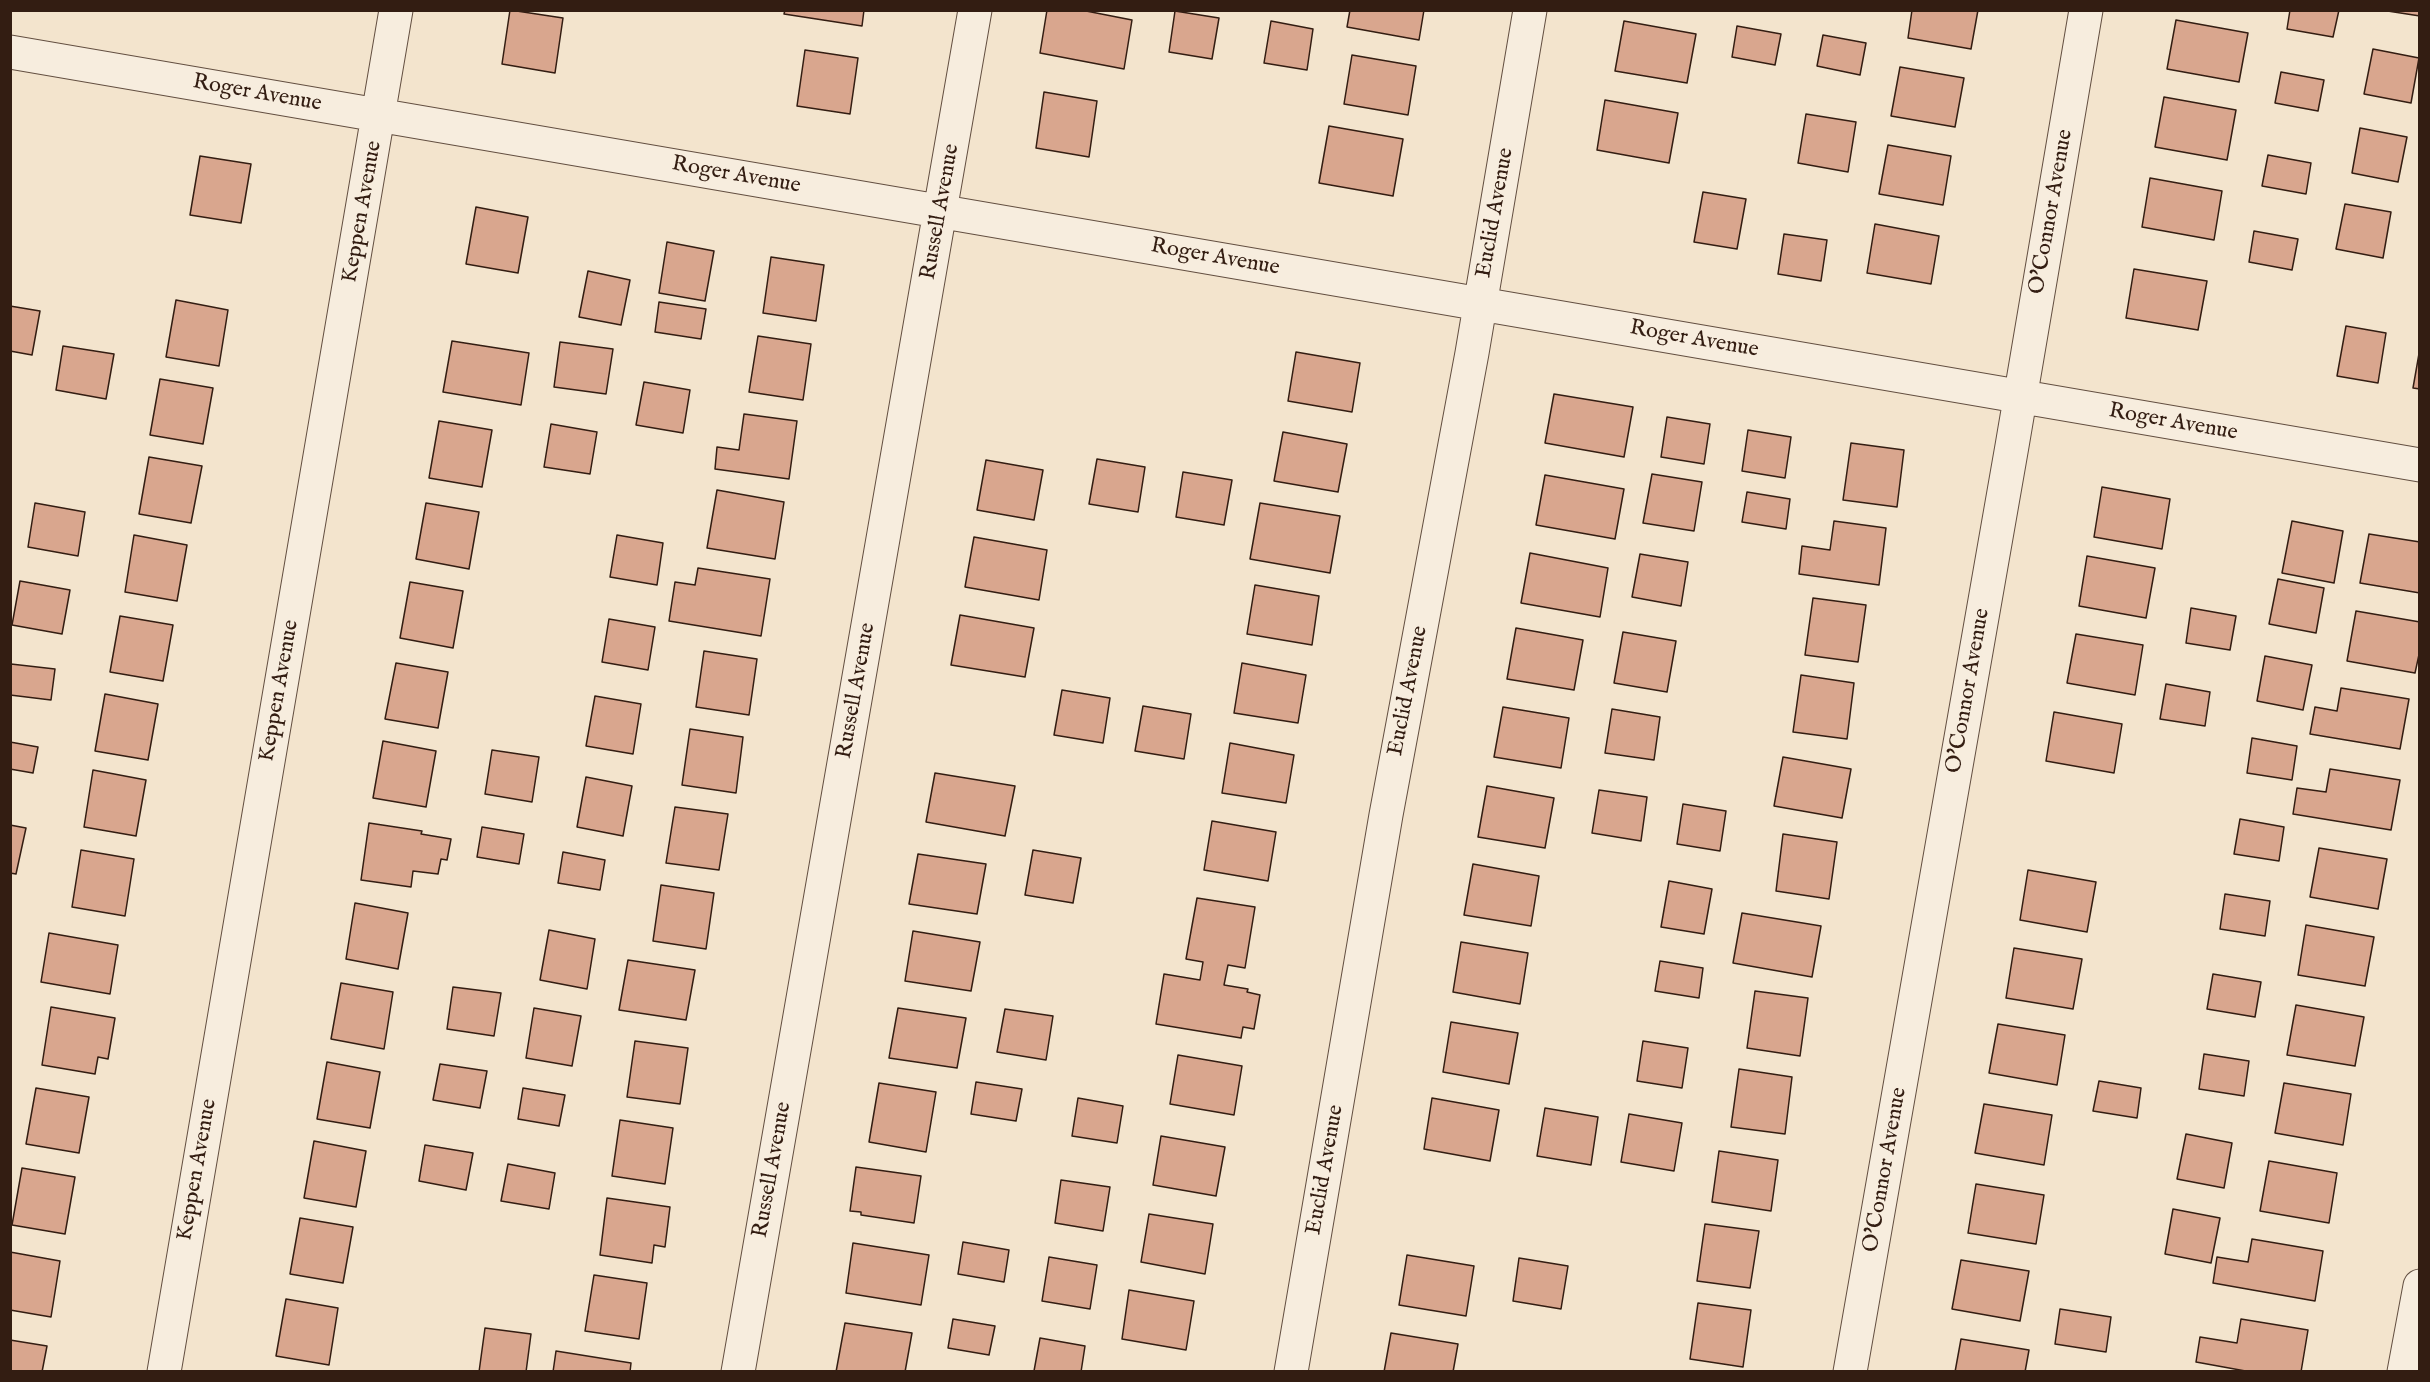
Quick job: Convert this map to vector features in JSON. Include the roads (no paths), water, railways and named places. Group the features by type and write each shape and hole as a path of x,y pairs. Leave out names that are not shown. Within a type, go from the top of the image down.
{"street":[{"name":"Keppen Avenue","path":"164,1371 380,115 396,10"},
{"name":"Russell Avenue","path":"738,1371 975,10"},
{"name":"Euclid Avenue","path":"1292,1371 1384,827 1480,304 1530,10"},
{"name":"O'Connor Avenue","path":"1850,1371 2086,10"},
{"name":"Roger Avenue","path":"10,52 2420,465"},
{"path":"2404,1371 2420,1286"}]}
